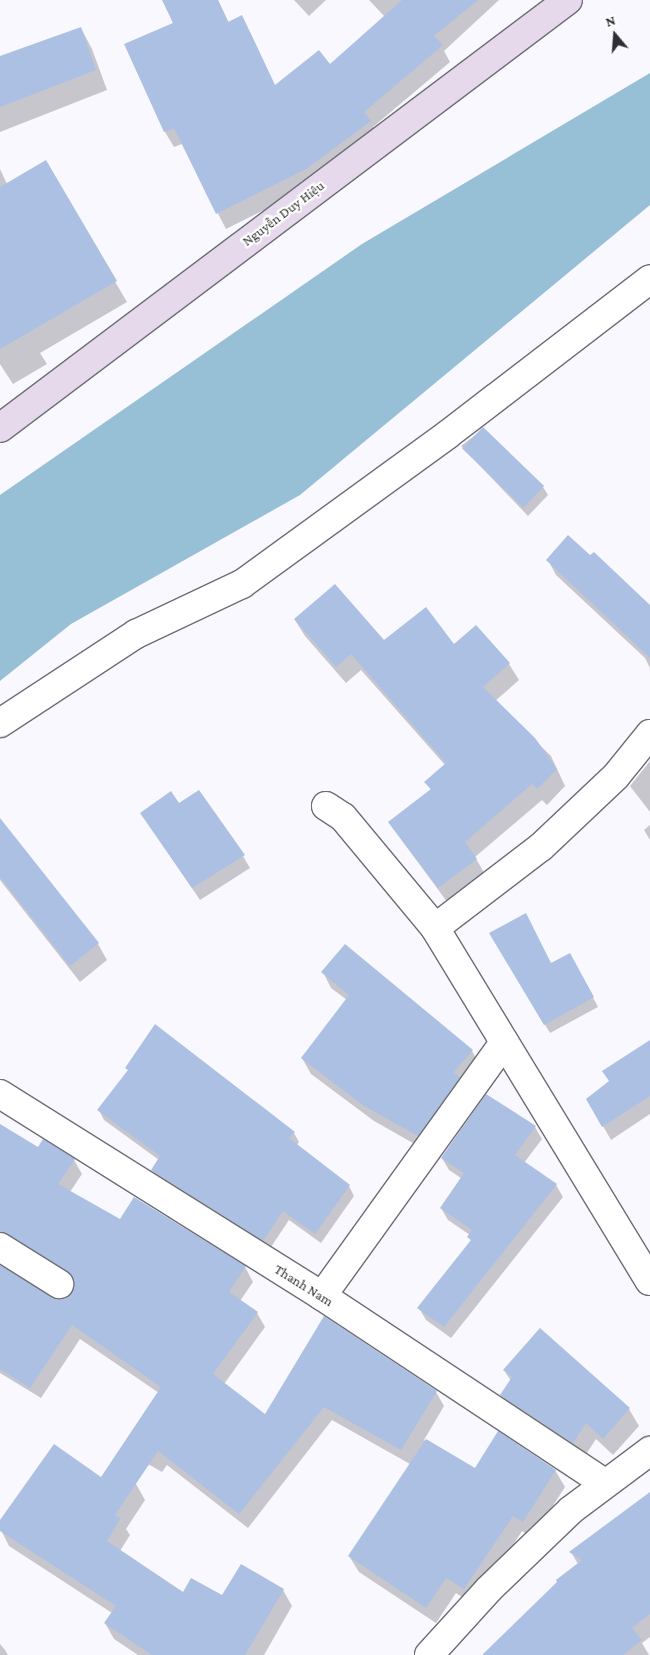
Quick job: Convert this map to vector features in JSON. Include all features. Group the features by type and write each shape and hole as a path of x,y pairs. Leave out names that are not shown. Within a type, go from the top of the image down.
{"main road":[{"name":"Nguyễn Duy Hiệu","path":"0,428 568,0"}],"street":[{"path":"0,723 136,634 242,584 447,435 650,279"},
{"path":"435,928 540,846 616,776 650,734"},
{"path":"326,806 344,817 435,928 650,1281"},
{"path":"322,1296 504,1043"},
{"name":"Thanh Nam","path":"0,1094 322,1296 604,1483"},
{"path":"0,1247 59,1284"},
{"path":"429,1655 489,1589 604,1483 650,1451"}],"water":[{"path":"650,73 650,205 300,495 71,624 0,681 0,495 362,244"}],"building":[{"path":"162,0 218,0 228,22 242,15 275,85 319,50 330,64 402,0 478,0 434,36 443,45 364,112 371,121 306,169 216,214 174,128 164,132 124,44 173,23"},
{"path":"81,27 96,70 0,107 0,56"},
{"path":"46,160 117,281 0,349 0,187"},
{"path":"483,427 544,486 523,508 462,449"},
{"path":"568,535 590,555 594,552 650,605 650,658 546,560"},
{"path":"335,584 384,640 426,607 454,644 476,625 510,663 483,687 535,738 557,769 537,789 532,784 465,842 477,859 438,888 388,822 431,789 424,782 446,763 351,654 336,667 294,619"},
{"path":"199,790 245,855 192,888 140,813 171,791 179,803"},
{"path":"0,818 99,943 70,966 0,877"},
{"path":"526,913 551,963 570,953 594,997 544,1025 489,933"},
{"path":"345,944 473,1050 453,1073 460,1077 418,1136 364,1106 301,1058 349,995 321,972"},
{"path":"155,1024 295,1132 289,1138 350,1185 315,1234 283,1211 263,1241 151,1170 160,1156 97,1110 128,1070 125,1068"},
{"path":"650,1040 650,1096 602,1127 586,1099 609,1081 602,1071"},
{"path":"486,1094 536,1126 515,1155 557,1184 444,1327 417,1308 471,1240 467,1237 472,1230 440,1208 464,1173 441,1158"},
{"path":"0,1124 38,1147 43,1139 75,1159 58,1184 120,1219 134,1197 246,1266 229,1292 258,1312 213,1374 265,1414 324,1316 437,1391 401,1450 324,1407 239,1514 158,1451 115,1515 121,1518 107,1541 183,1592 191,1578 222,1595 241,1564 284,1589 245,1655 152,1655 104,1623 116,1606 0,1531 0,1520 54,1444 101,1477 161,1387 72,1325 30,1388 0,1369 0,1265 58,1300 67,1298 75,1284 67,1271 0,1231"},
{"path":"540,1328 630,1408 603,1439 586,1423 573,1443 500,1395 512,1377 503,1370"},
{"path":"498,1431 556,1470 523,1522 513,1516 464,1589 446,1578 426,1608 348,1556 426,1439 475,1468"},
{"path":"650,1492 650,1614 632,1628 642,1640 623,1655 482,1655 557,1582 556,1580 582,1560 569,1552"}]}
